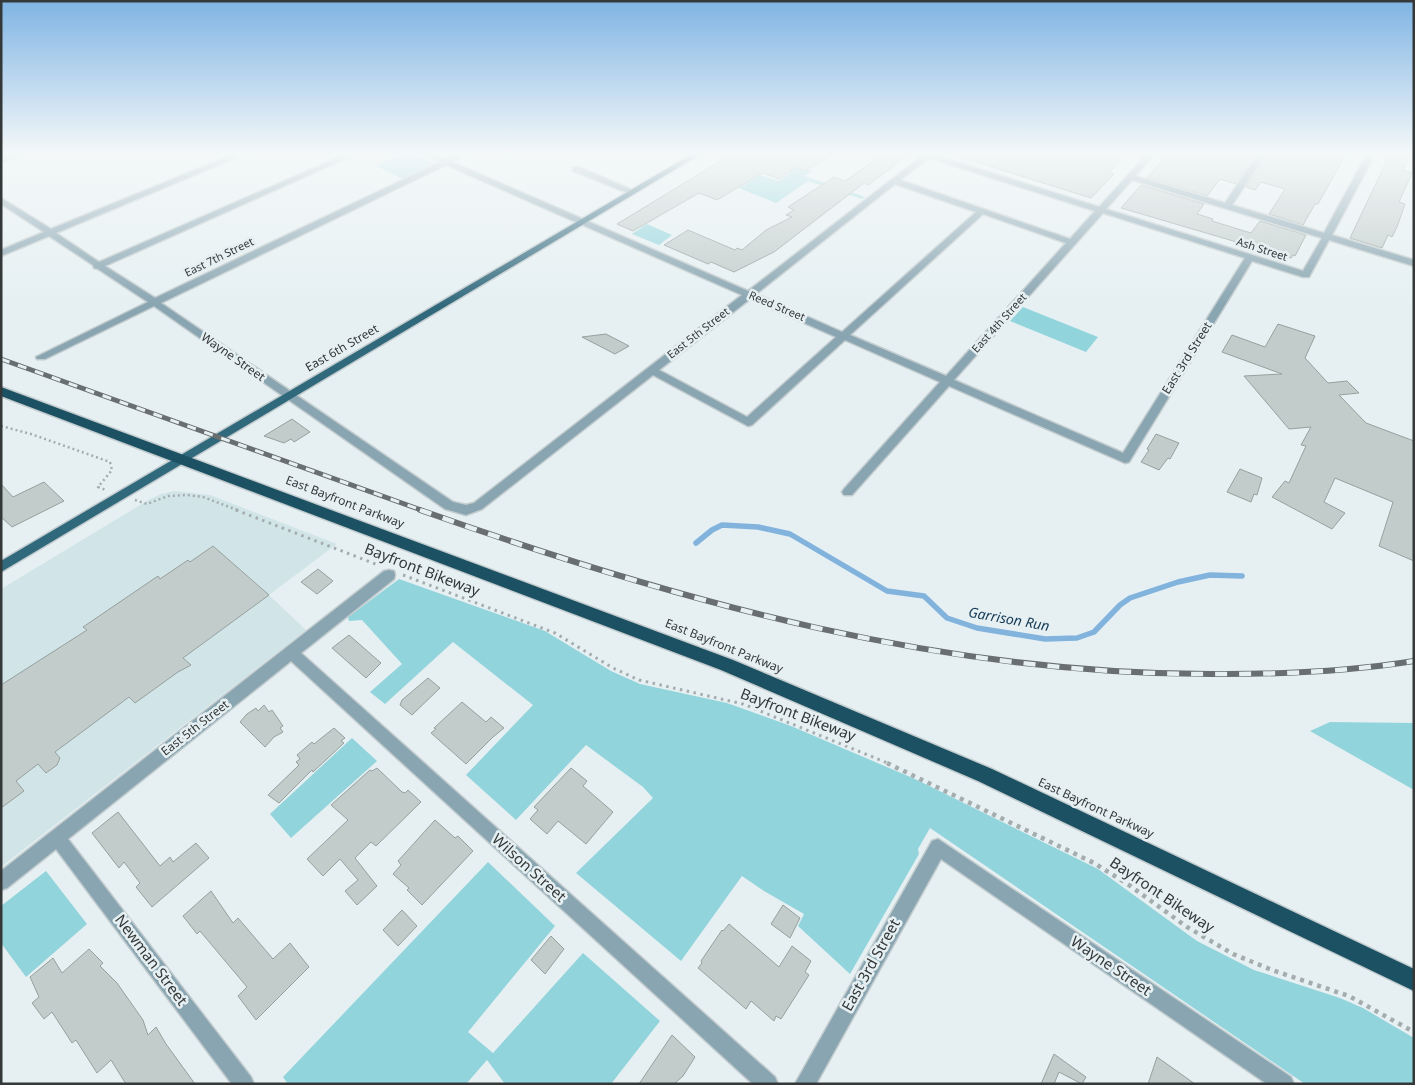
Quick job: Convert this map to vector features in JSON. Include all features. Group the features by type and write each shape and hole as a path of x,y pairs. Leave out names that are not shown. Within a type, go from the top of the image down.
{"highway":[{"name":"East Bayfront Parkway","path":"1,391 728,665 985,775 1414,980"}],"main road":[{"name":"East 6th Street","path":"1,567 288,395 612,205"}],"street":[{"name":"Wayne Street","path":"8,205 97,266 154,302 449,506 466,510"},
{"path":"1,253 118,205"},
{"path":"97,266 237,205"},
{"name":"East 7th Street","path":"41,356 357,205"},
{"name":"Reed Street","path":"544,205 1126,459"},
{"name":"East 5th Street","path":"466,510 478,506 863,205"},
{"path":"963,205 1072,242"},
{"name":"Ash Street","path":"1084,205 1306,275 1328,237"},
{"name":"East 4th Street","path":"848,492 1106,205"},
{"path":"1222,205 1414,263"},
{"path":"1328,237 1345,205"},
{"path":"651,370 748,422 982,211"},
{"name":"East 3rd Street","path":"1126,459 1250,257"},
{"name":"East 5th Street","path":"1,882 391,572"},
{"name":"Wilson Street","path":"290,652 768,1084"},
{"name":"Newman Street","path":"57,837 244,1084"},
{"name":"Wayne Street","path":"938,847 1284,1084"},
{"name":"East 3rd Street","path":"804,1084 938,847"}],"path":[{"path":"1,426 31,434 110,462 112,470 98,487"},
{"name":"Bayfront Bikeway","path":"146,504 172,494 182,493 203,497 391,572 555,633 613,668 639,680 743,704 885,762 1094,863 1129,885 1187,927 1233,954 1272,970 1349,996 1414,1032"}],"shaded area":[{"path":"647,224 672,235 659,245 632,234"},
{"path":"1023,307 1098,337 1086,352 1010,321"},
{"path":"175,491 210,495 337,544 269,595 306,630 1,867 1,589 150,499"},
{"path":"399,579 545,631 611,671 640,684 727,703 791,726 915,779 1098,869 1197,941 1254,970 1340,998 1363,1008 1414,1038 1414,1084 1305,1084 930,828 918,849 919,854 850,974 798,926 804,914 742,876 681,961 576,873 653,798 643,787 586,745 516,820 466,775 533,705 453,642 385,704 370,692 402,664 362,620 349,621 348,617"},
{"path":"1330,722 1414,723 1414,790 1310,731"},
{"path":"352,738 377,761 291,838 270,814"},
{"path":"488,862 555,926 468,1032 493,1053 583,953 660,1021 611,1084 505,1084 487,1060 466,1084 288,1084 283,1077"},
{"path":"46,871 87,924 26,977 1,943 1,906"}],"building":[{"path":"649,205 679,205 633,231 617,224"},
{"path":"792,205 836,205 774,252 734,272 711,262 708,264 664,245 688,230 735,250 737,248 742,250 766,230 792,217 786,215 794,210 788,207"},
{"path":"1124,205 1204,205 1197,214 1213,219 1212,221 1251,233 1260,221 1306,235 1295,256 1293,255 1291,258 1121,208"},
{"path":"1275,205 1315,205 1303,225 1269,214"},
{"path":"1366,205 1405,205 1392,237 1388,235 1382,248 1350,238"},
{"path":"1278,324 1315,336 1305,358 1328,383 1347,381 1359,393 1339,395 1366,423 1414,441 1414,561 1379,546 1393,502 1335,478 1324,502 1345,513 1332,529 1272,497 1285,481 1289,483 1306,446 1301,445 1311,427 1289,429 1244,376 1282,374 1222,352 1232,335 1265,347"},
{"path":"606,334 629,346 615,354 582,337"},
{"path":"292,419 310,432 294,442 291,439 284,443 264,436"},
{"path":"1156,434 1179,443 1170,459 1168,458 1159,470 1141,462"},
{"path":"1240,469 1262,478 1257,495 1254,494 1251,502 1227,492"},
{"path":"44,482 64,501 12,527 1,517 1,484 13,497"},
{"path":"213,546 269,595 183,658 191,665 178,672 135,703 129,697 55,752 60,758 57,765 46,773 38,764 16,781 24,791 1,808 1,685 87,630 83,627 158,576 160,579"},
{"path":"318,569 333,581 317,594 301,582"},
{"path":"349,635 381,663 366,678 332,648"},
{"path":"428,678 440,688 412,715 400,705 402,700"},
{"path":"462,702 486,722 491,717 504,728 466,764 431,733"},
{"path":"264,705 269,712 272,710 283,726 280,728 283,732 274,737 265,747 240,722 247,714 256,708 258,711"},
{"path":"334,728 345,738 341,741 344,743 313,772 312,770 279,803 268,795 299,765 296,762 300,759 297,755 312,742 314,744"},
{"path":"377,768 402,792 405,793 408,790 421,802 376,846 371,842 355,858 377,886 357,905 345,891 358,880 340,859 323,876 307,859 348,820 331,805 370,770 372,771"},
{"path":"571,768 587,781 583,786 613,812 586,844 558,821 547,834 530,819 538,810 534,807"},
{"path":"118,812 160,866 170,857 173,862 196,843 209,858 152,907 136,887 140,883 124,862 119,868 92,833"},
{"path":"435,820 455,838 458,836 473,851 422,905 407,890 409,888 393,874 401,865 398,861"},
{"path":"211,891 233,923 238,918 273,959 290,943 309,967 256,1020 238,996 247,987 200,931 197,934 183,916"},
{"path":"783,905 800,918 790,938 771,924"},
{"path":"402,910 417,926 398,946 383,930"},
{"path":"729,924 779,967 792,946 811,961 805,972 809,975 781,1019 776,1016 774,1021 751,1001 746,1009 698,968 722,930"},
{"path":"551,936 564,949 545,974 531,960"},
{"path":"89,949 103,963 100,966 117,983 143,1020 148,1035 156,1027 195,1084 126,1084 111,1060 97,1073 76,1040 72,1043 52,1012 44,1019 32,1003 39,997 30,977 53,958 62,973"},
{"path":"672,1035 695,1057 683,1076 674,1084 639,1084"},
{"path":"1054,1054 1086,1077 1082,1084 1059,1072 1054,1084 1041,1084"},
{"path":"1157,1057 1195,1084 1148,1084"}],"waterway":[{"name":"Garrison Run","path":"696,543 712,530 722,525 758,527 790,534 887,591 924,596 947,618 977,628 1045,639 1077,638 1094,632 1120,605 1130,598 1178,582 1210,575 1242,576"}],"railway":[{"path":"1,359 424,511"},
{"path":"420,510 616,575 716,603 816,628 917,648 1019,663 1122,672 1297,673 1344,670 1414,661"}]}
